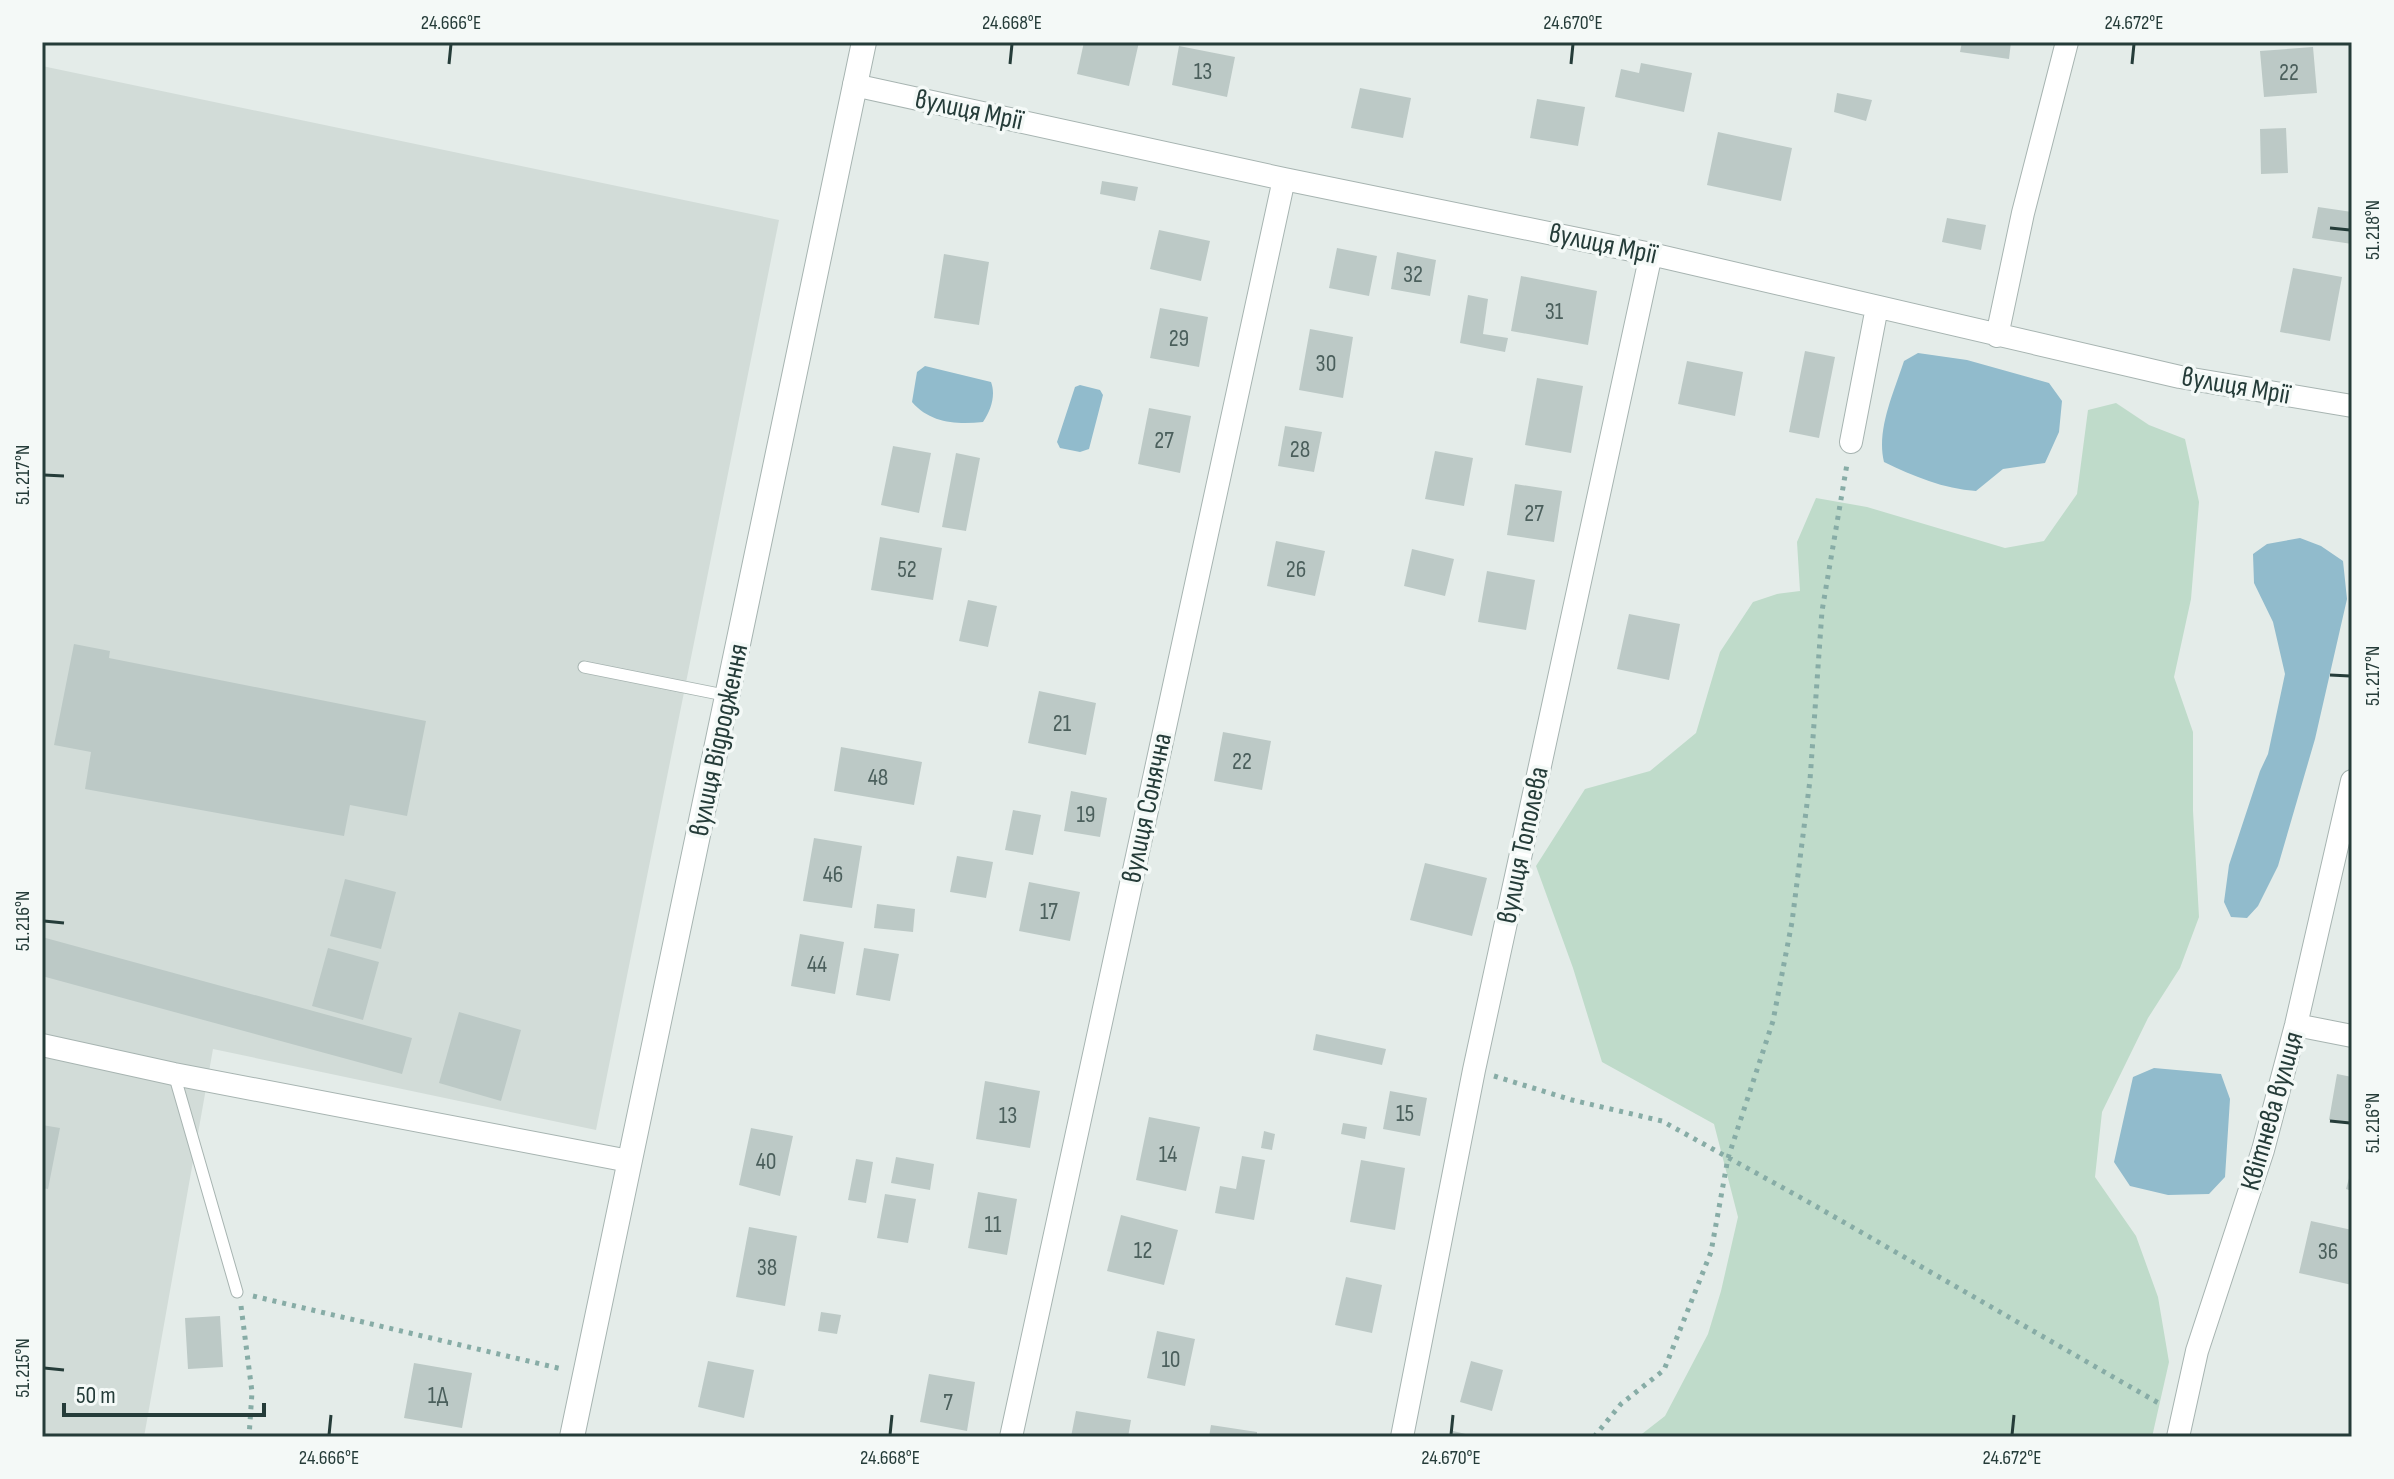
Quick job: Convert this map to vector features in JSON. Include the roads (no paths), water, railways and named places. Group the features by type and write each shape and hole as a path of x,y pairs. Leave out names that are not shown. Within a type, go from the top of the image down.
{"street":[{"name":"вулиця Відродження","path":"572,1437 864,42"},
{"path":"1997,336 2023,213 2067,42"},
{"name":"вулиця Мрії","path":"854,85 1284,179 1651,254 2180,377 2352,406"},
{"name":"вулиця Сонячна","path":"1011,1437 1284,179"},
{"name":"вулиця Тополева","path":"1402,1437 1474,1070 1651,254"},
{"path":"1851,442 1877,307"},
{"name":"Квітнева вулиця","path":"2180,1427 2197,1351 2263,1150 2296,1025 2352,781"},
{"path":"2296,1025 2352,1036"},
{"path":"42,1045 174,1074 629,1161"}],"lane":[{"path":"584,667 729,696"},
{"path":"174,1074 237,1292"}],"water":[{"path":"1918,353 1967,360 2049,383 2062,401 2059,432 2045,463 2003,469 1976,491 1929,481 1884,462 1882,437 1891,398 1904,361"},
{"path":"925,366 991,382 992,402 983,422 944,421 919,409 912,402 917,372"},
{"path":"1080,385 1100,390 1103,395 1089,449 1080,452 1060,448 1057,442 1075,387"},
{"path":"2300,538 2321,546 2343,561 2347,599 2315,739 2278,866 2258,906 2247,918 2231,917 2224,902 2229,865 2268,754 2285,674 2273,622 2254,583 2253,554 2267,544"},
{"path":"2154,1068 2221,1074 2230,1099 2225,1177 2209,1194 2168,1195 2130,1186 2114,1162 2133,1077"}]}
